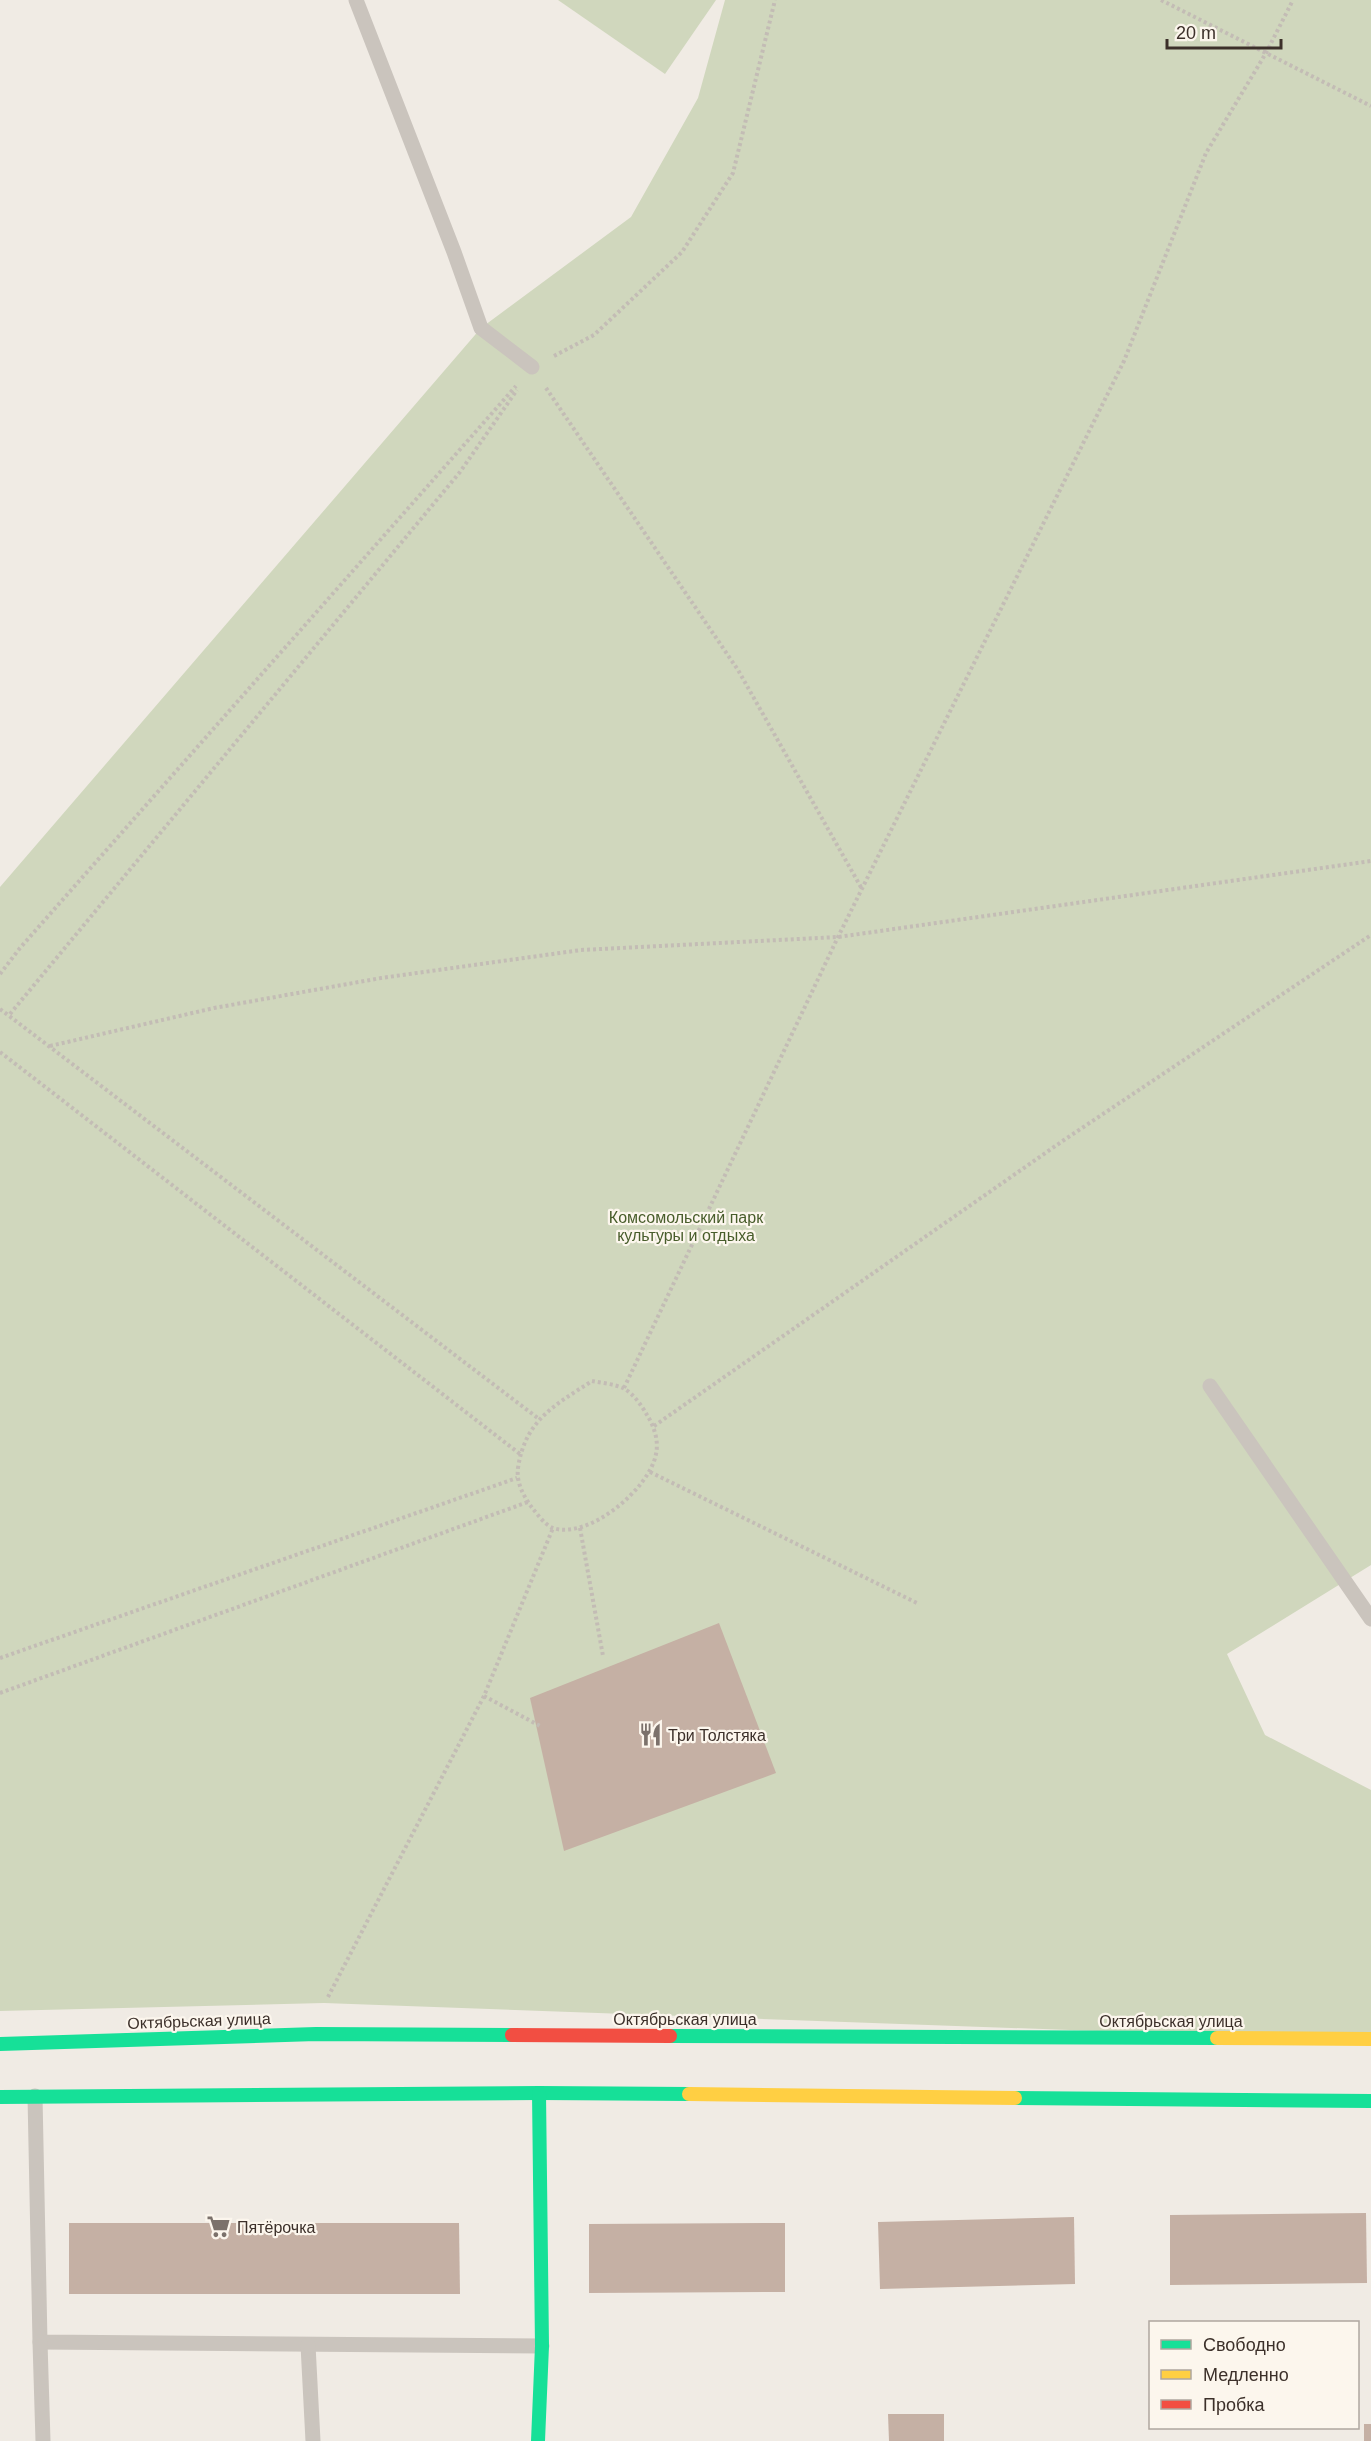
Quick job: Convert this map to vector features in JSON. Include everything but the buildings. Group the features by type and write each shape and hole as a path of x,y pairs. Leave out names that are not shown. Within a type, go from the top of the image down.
{"main road":[{"name":"Октябрьская улица","path":"0,2044 316,2034 1371,2038"},
{"path":"538,2441 542,2346 539,2093"},
{"path":"0,2097 539,2093 1371,2101"}],"lane":[{"path":"356,0 454,252 481,328 532,367"},
{"path":"1210,1386 1371,1619"},
{"path":"35,2097 43,2441"},
{"path":"40,2342 542,2346"},
{"path":"308,2344 313,2441"}],"path":[{"path":"0,974 36,930 532,367 594,335 682,252 733,173 775,0"},
{"path":"1161,0 1371,106"},
{"path":"624,1388 838,937 1124,360 1206,153 1266,53 1293,0"},
{"path":"532,367 738,670 862,889"},
{"path":"10,1014 460,472 532,367"},
{"path":"50,1046 214,1008 347,984 581,950 838,937 1371,861"},
{"path":"654,1426 1064,1140 1371,935"},
{"path":"0,1009 10,1014 539,1419"},
{"path":"0,1052 520,1454"},
{"path":"592,1381 624,1388 641,1404 654,1426 657,1452 650,1472 638,1490 614,1509 580,1528 553,1528 528,1502 517,1478 520,1454 526,1437 539,1419 562,1400 592,1381"},
{"path":"650,1472 919,1604"},
{"path":"0,1658 517,1478"},
{"path":"0,1693 528,1502"},
{"path":"316,2034 324,2003 484,1696 553,1528"},
{"path":"580,1528 603,1656"},
{"path":"484,1696 542,1727"}],"green space":[{"path":"558,0 716,0 665,74"},
{"name":"Комсомольский парк культуры и отдыха","path":"725,0 1371,0 1371,1565 1227,1654 1265,1735 1371,1790 1371,2041 324,2003 0,2011 0,887 481,328 631,217 698,98"}],"traffic: fast":[{"path":"0,2044 316,2034 512,2035"},
{"path":"670,2036 1217,2038"},
{"path":"538,2441 542,2346 539,2093"},
{"path":"0,2097 689,2094"},
{"path":"1015,2098 1371,2101"}],"traffic: slow":[{"path":"1217,2038 1371,2039"},
{"path":"689,2094 1015,2098"}],"traffic: jam":[{"path":"512,2035 670,2036"}],"place":[{"name":"Три Толстяка","path":"650,1735"},
{"name":"Пятёрочка","path":"219,2227"}]}
